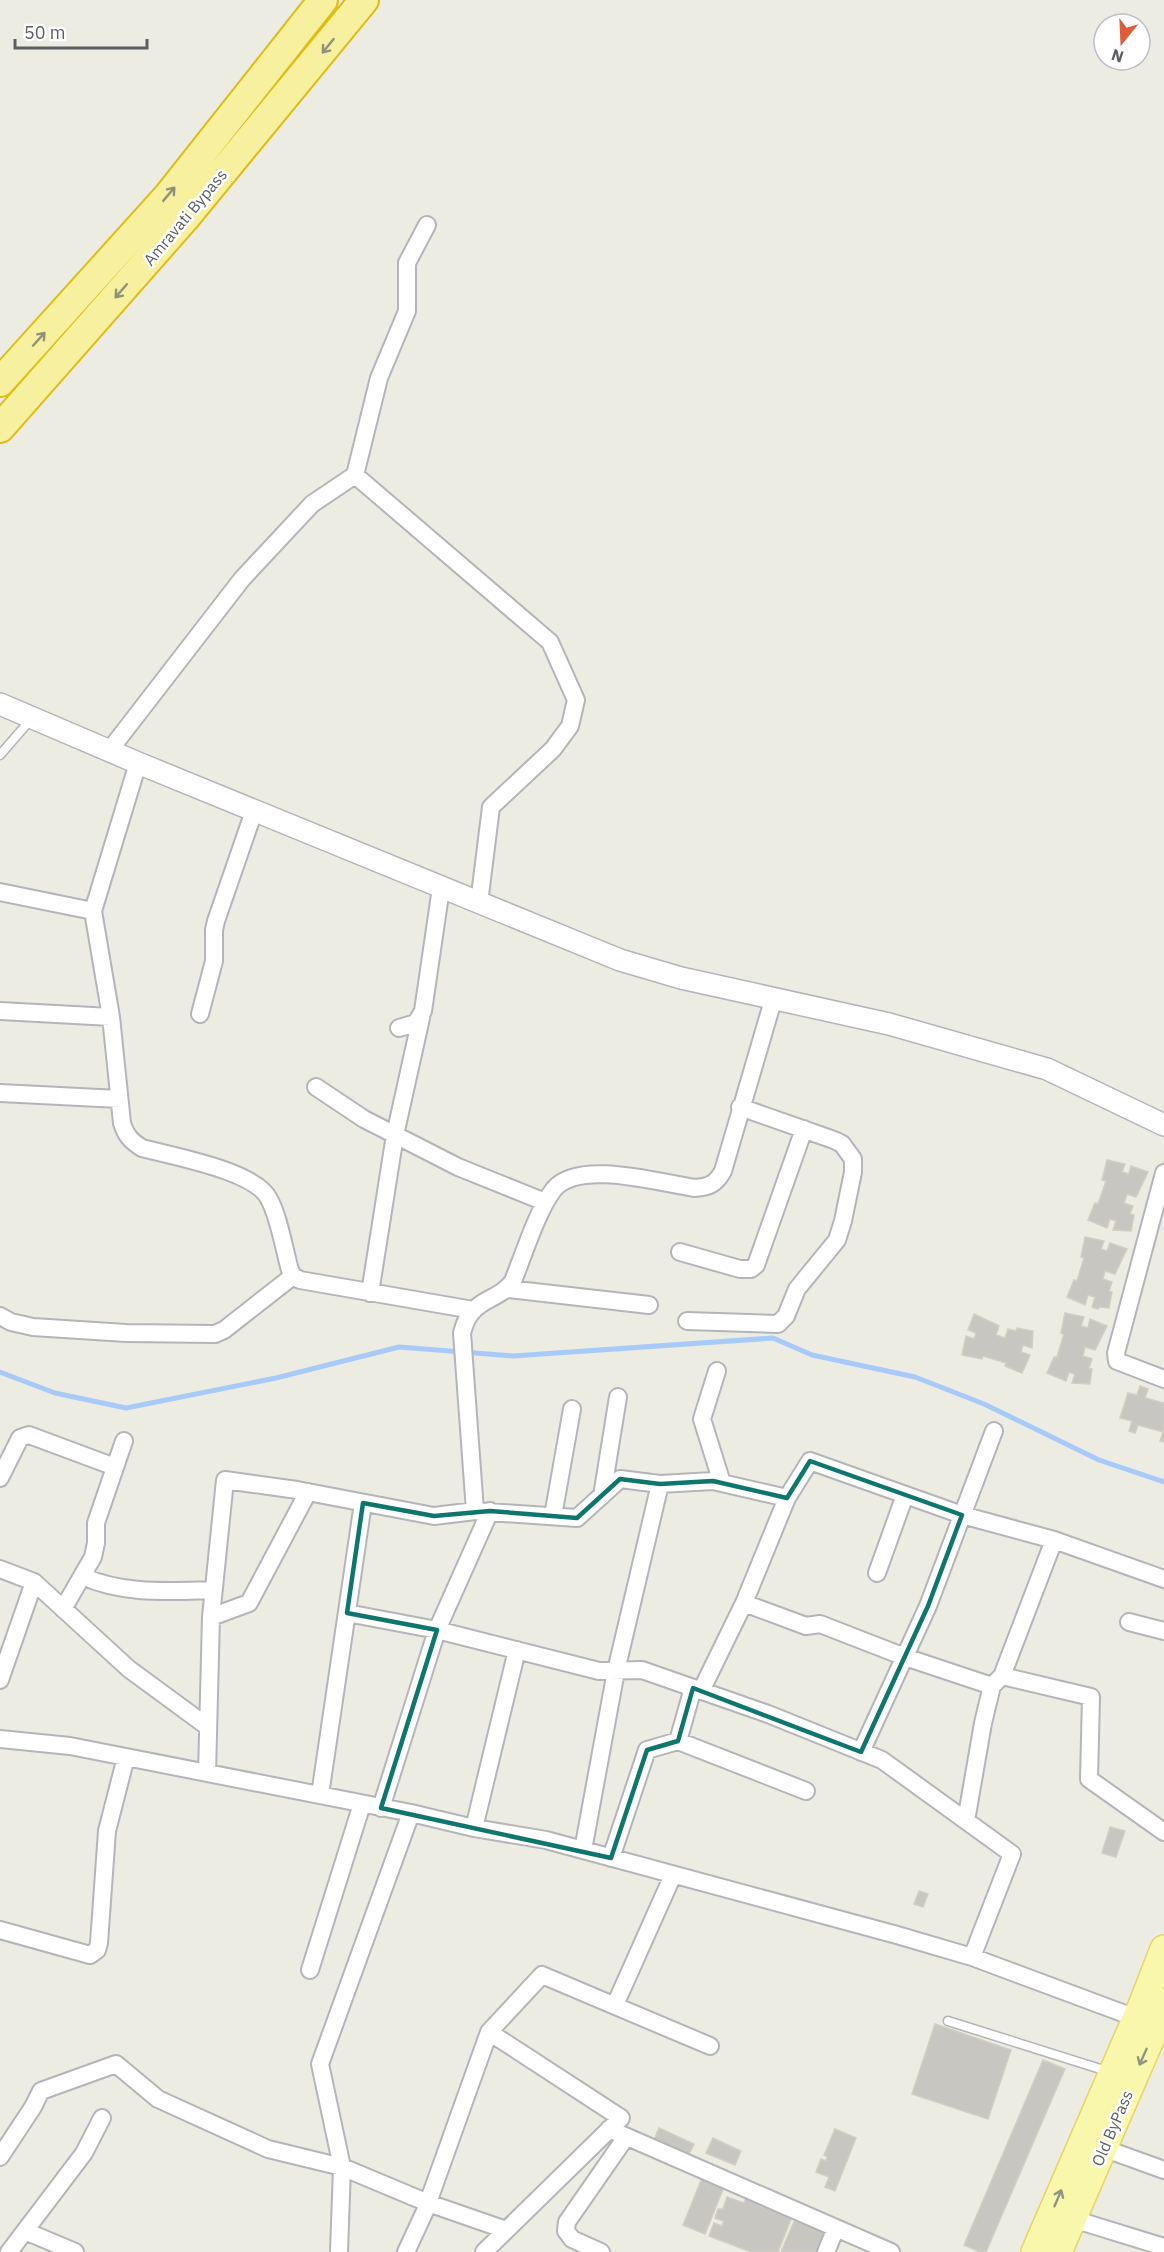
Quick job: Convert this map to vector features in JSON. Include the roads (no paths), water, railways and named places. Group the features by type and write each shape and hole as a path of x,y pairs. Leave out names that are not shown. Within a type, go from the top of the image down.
{"highway":[{"name":"Amravati Bypass","path":"0,382 168,196 323,0"},
{"name":"Amravati Bypass","path":"0,428 185,218 364,0"}],"main road":[{"path":"1035,2252 1112,2073 1155,2019 1164,1949"},
{"name":"Old ByPass","path":"1058,2252 1104,2148 1155,2019"}],"street":[{"path":"109,751 242,579 312,504 355,475 378,378 407,311 407,263 427,225"},
{"path":"355,475 550,642 576,700 570,726 553,749 491,807 479,903"},
{"path":"0,704 138,764 620,960 681,978 889,1024 1047,1069 1164,1125"},
{"path":"138,764 93,911 111,1017 125,1134 142,1148 245,1177 264,1191 270,1199 293,1276"},
{"path":"200,1014 214,961 216,921 254,811"},
{"path":"370,1293 395,1135 421,1017 441,888"},
{"path":"0,892 93,911"},
{"path":"381,1808 437,1630 482,1511 464,1362 462,1333 466,1320 472,1310 508,1289 545,1202 555,1188 566,1179 586,1174 611,1174 695,1188 709,1186 718,1180 723,1171 774,997"},
{"path":"0,1011 111,1017"},
{"path":"399,1028 416,1023 421,1017"},
{"path":"316,1087 364,1119 458,1167 545,1202"},
{"path":"0,1093 119,1099"},
{"path":"687,1321 778,1324 786,1316 797,1289 837,1240 847,1201 853,1172 853,1159 842,1144 740,1107"},
{"path":"680,1252 740,1269 751,1269 756,1265 804,1129"},
{"path":"1164,1173 1116,1353 1118,1361 1164,1379"},
{"path":"293,1276 309,1282 472,1310"},
{"path":"0,1316 11,1322 33,1327 126,1333 215,1334 224,1330 293,1276"},
{"path":"508,1289 649,1305"},
{"path":"717,1371 702,1419 722,1483"},
{"path":"602,1496 618,1397"},
{"path":"553,1516 572,1409"},
{"path":"861,1752 928,1605 994,1431"},
{"path":"0,1478 20,1438 28,1435 115,1467"},
{"path":"63,1609 95,1551 96,1523 124,1441"},
{"path":"678,1741 697,1690 744,1602 787,1498 810,1461 962,1515 1054,1540 1164,1579"},
{"path":"207,1773 211,1617 225,1480 308,1492 434,1516 482,1511 578,1518 620,1479 660,1484 713,1481 787,1498"},
{"path":"584,1850 616,1671 660,1484"},
{"path":"211,1617 249,1603 308,1492"},
{"path":"877,1573 905,1495"},
{"path":"320,1795 363,1503"},
{"path":"966,1821 983,1723 997,1681 1054,1540"},
{"path":"0,1569 34,1582 129,1669 208,1727"},
{"path":"82,1576 94,1582 141,1592 214,1590"},
{"path":"0,1680 34,1582"},
{"path":"744,1602 806,1626 819,1624 905,1657 997,1681 1091,1697 1089,1779 1164,1832"},
{"path":"347,1613 437,1630 599,1671 642,1670 768,1714 882,1760 1012,1854 972,1957"},
{"path":"1129,1622 1164,1631"},
{"path":"474,1828 517,1650"},
{"path":"0,1739 70,1746 474,1828 546,1840 972,1957 1155,2019"},
{"path":"611,1858 647,1750 678,1741 806,1791"},
{"path":"0,1930 90,1955 97,1950 107,1831 126,1757"},
{"path":"310,1970 362,1804"},
{"path":"339,2252 342,2167 320,2064 411,1814"},
{"path":"615,2005 673,1875"},
{"path":"406,2252 428,2203 489,2032 542,1975 710,2046"},
{"path":"484,2252 621,2118 489,2032"},
{"path":"0,2157 41,2091 116,2064 158,2099 258,2145 342,2167 428,2203 506,2230"},
{"path":"9,2252 84,2153 102,2118"},
{"path":"609,2129 891,2252"},
{"path":"601,2252 572,2239 566,2231 567,2222 626,2137"},
{"path":"1104,2148 1164,2170"},
{"path":"1073,2219 1164,2247"},
{"path":"826,2252 836,2228"},
{"path":"25,2231 75,2252"}],"lane":[{"path":"0,755 32,718"},
{"path":"948,2021 1112,2073"}],"waterway":[{"path":"0,1372 55,1393 126,1408 276,1378 399,1347 513,1356 773,1338 812,1355 915,1377 984,1404 1099,1460 1164,1482"}]}
